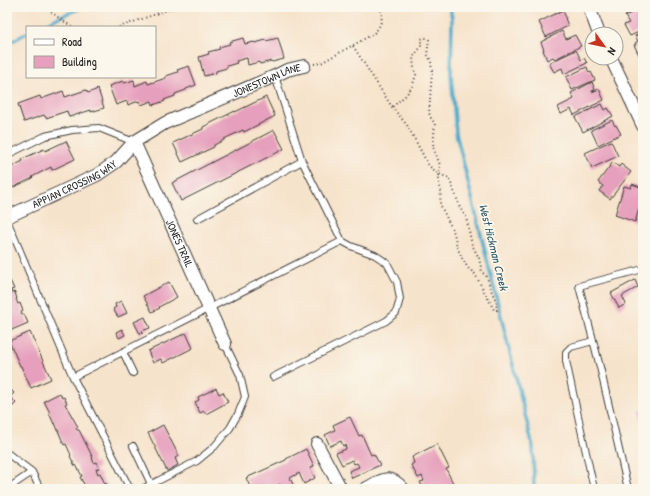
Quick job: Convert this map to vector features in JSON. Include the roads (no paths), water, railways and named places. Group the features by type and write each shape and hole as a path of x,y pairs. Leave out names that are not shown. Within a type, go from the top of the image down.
{"street":[{"path":"589,7 596,26"},
{"name":"JONESTOWN LANE","path":"134,142 165,123 287,70 304,66"},
{"path":"615,66 643,126"},
{"name":"APPIAN CROSSING WAY","path":"7,218 96,175 116,162 134,142"},
{"name":"JONES TRAIL","path":"134,142 225,344"},
{"path":"317,444 341,489"},
{"path":"365,489 385,479 392,479 403,489"}],"lane":[{"path":"273,377 386,321 396,313 400,299 397,282 387,263 375,254 351,246 342,241 302,161 275,76"},
{"path":"7,155 45,136 72,130 99,128 134,142"},
{"path":"197,219 302,161"},
{"path":"7,218 73,377 130,489"},
{"path":"73,377 342,241"},
{"path":"628,489 579,286 643,268"},
{"path":"593,341 570,346 566,352 566,361 594,489"},
{"path":"142,489 197,461 214,447 230,428 245,397 240,375 225,344"},
{"path":"123,352 133,373"},
{"path":"133,446 151,484"},
{"path":"7,453 32,472 40,489"},
{"path":"7,489 32,472"}],"waterway":[{"path":"42,26 84,7"},
{"name":"West Hickman Creek","path":"450,7 452,19 451,74 456,133 533,447 534,489"},
{"path":"7,44 26,34"}]}
